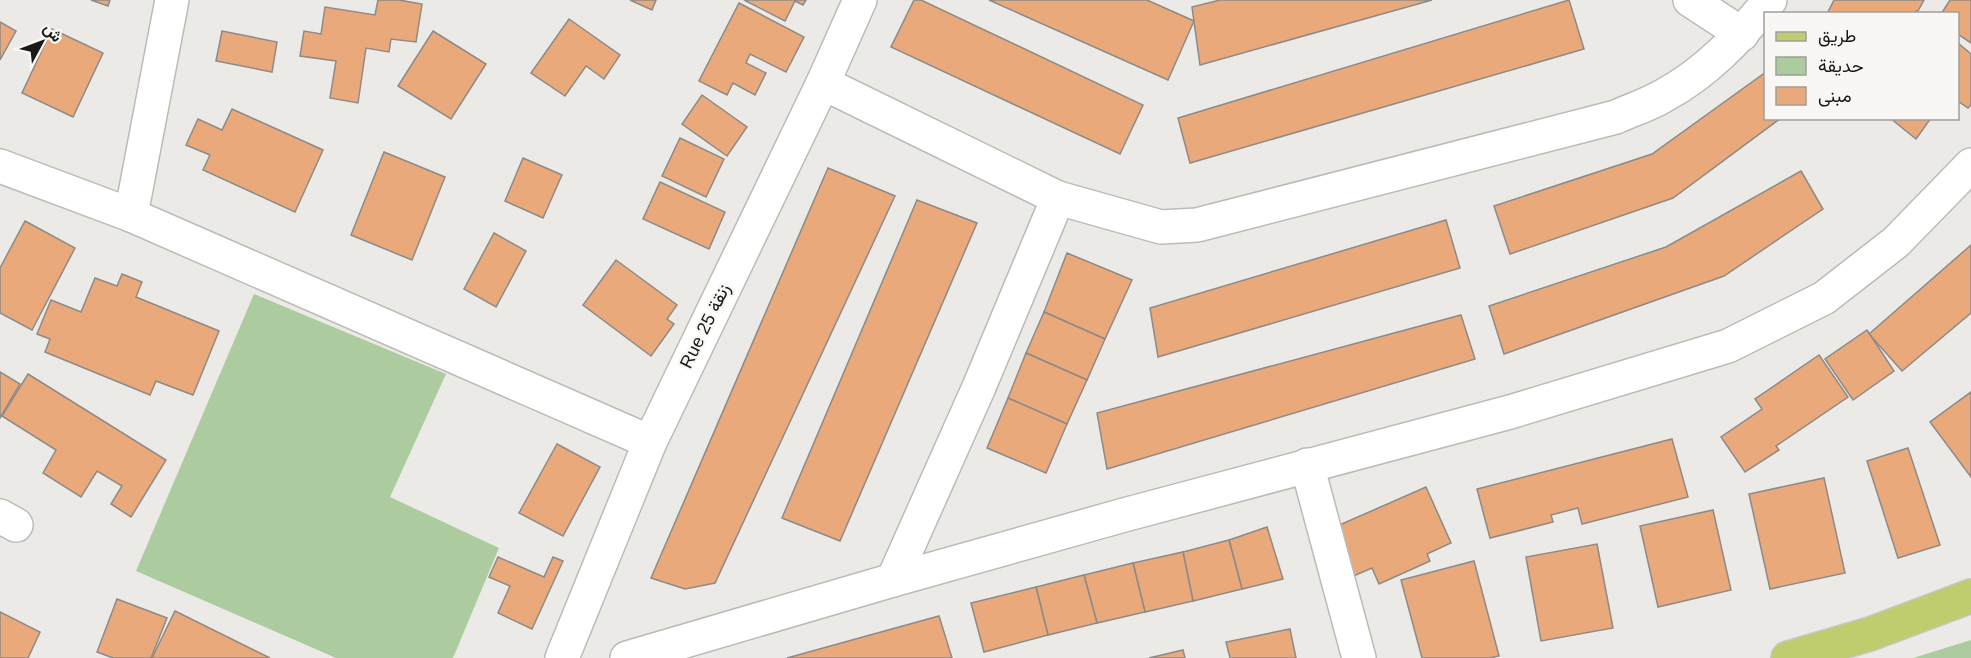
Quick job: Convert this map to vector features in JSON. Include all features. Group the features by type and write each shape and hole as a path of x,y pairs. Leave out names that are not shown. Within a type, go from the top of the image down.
{"main road":[{"path":"1788,658 1870,634 1971,596"}],"street":[{"path":"131,215 172,0"},
{"name":"Rue 25 زنقة","path":"562,658 650,442 823,83 860,0"},
{"path":"1690,0 1742,34"},
{"path":"823,83 1058,198 1161,226 1197,225 1616,117 1671,91 1704,69 1742,34 1770,0"},
{"path":"627,658 893,580 1307,465 1510,412 1728,346 1824,297 1896,242 1971,165"},
{"path":"0,166 131,215 650,442"},
{"path":"893,580 979,387 1058,198"},
{"path":"1307,465 1359,658"}],"green space":[{"path":"254,294 446,374 390,497 499,548 453,658 336,658 136,571"},
{"path":"1971,640 1971,658 1913,658"}],"building":[{"path":"91,0 110,0 108,6"},
{"path":"378,0 399,0 422,4 416,42 391,39 389,52 366,48 358,103 330,98 336,61 300,56 304,31 321,34 325,7 375,15"},
{"path":"630,0 656,0 652,10"},
{"path":"744,0 806,0 803,5 795,1 785,21"},
{"path":"914,0 921,0 1143,105 1120,154 891,47"},
{"path":"989,0 1147,0 1194,21 1168,80"},
{"path":"1220,0 1432,0 1200,65 1192,7"},
{"path":"1569,0 1584,49 1190,163 1178,118"},
{"path":"1834,0 1924,0 1915,12 1828,12"},
{"path":"1950,0 1971,0 1971,43 1959,35 1959,12 1942,12"},
{"path":"739,3 804,37 786,72 750,54 746,63 766,73 755,95 733,83 727,95 699,81"},
{"path":"569,19 620,55 604,79 586,66 565,96 531,73"},
{"path":"0,22 16,31 0,60"},
{"path":"52,29 103,53 73,117 22,93"},
{"path":"222,31 277,42 272,72 216,61"},
{"path":"433,31 486,64 451,119 398,86"},
{"path":"1959,44 1971,54 1971,105 1968,108 1959,102"},
{"path":"1764,73 1764,120 1778,120 1673,198 1510,254 1494,206 1652,154"},
{"path":"702,95 747,127 727,156 682,124"},
{"path":"232,109 323,150 295,212 203,170 210,155 186,145 198,119 222,130"},
{"path":"1892,120 1930,120 1916,139"},
{"path":"680,138 724,159 706,197 662,176"},
{"path":"384,152 445,177 412,260 351,235"},
{"path":"523,158 562,175 543,218 505,201"},
{"path":"828,168 895,196 715,583 685,589 651,578"},
{"path":"1801,171 1823,209 1724,276 1504,354 1489,306 1666,247"},
{"path":"660,182 725,212 709,249 643,219"},
{"path":"917,200 977,223 840,541 782,518"},
{"path":"1446,220 1460,268 1158,357 1150,308"},
{"path":"25,221 75,248 32,330 0,313 0,268"},
{"path":"494,233 526,251 496,307 464,289"},
{"path":"1971,245 1971,313 1902,371 1869,334"},
{"path":"1067,253 1132,280 1105,339 1044,312"},
{"path":"616,260 677,305 667,319 674,324 651,356 583,305"},
{"path":"122,274 142,282 136,297 219,331 193,395 156,381 150,395 45,352 50,339 37,334 51,300 81,312 95,278 117,286"},
{"path":"1044,312 1105,339 1087,380 1026,353"},
{"path":"1461,315 1475,359 1107,469 1097,413"},
{"path":"1867,330 1894,371 1853,400 1825,359"},
{"path":"1026,353 1087,380 1067,424 1008,398"},
{"path":"1819,355 1848,397 1776,446 1779,450 1745,472 1721,437 1762,409 1755,399"},
{"path":"0,372 20,384 0,418"},
{"path":"28,374 166,460 131,517 111,504 122,486 97,471 81,497 43,473 56,450 2,416"},
{"path":"1971,392 1971,477 1930,422"},
{"path":"1008,398 1067,424 1046,473 987,448"},
{"path":"1672,439 1688,497 1582,524 1578,508 1551,515 1553,522 1490,538 1477,489"},
{"path":"557,444 600,467 563,536 519,513"},
{"path":"1908,448 1940,545 1898,558 1867,461"},
{"path":"1824,478 1845,573 1770,589 1749,494"},
{"path":"1426,487 1451,543 1427,554 1430,561 1379,584 1372,568 1349,578 1335,527"},
{"path":"1713,510 1731,590 1658,607 1640,526"},
{"path":"1267,527 1283,579 1242,589 1229,540"},
{"path":"1229,540 1242,589 1193,601 1183,552"},
{"path":"1597,544 1613,628 1541,641 1526,557"},
{"path":"1183,552 1193,601 1145,612 1133,563"},
{"path":"498,557 544,577 553,557 563,561 532,629 498,613 510,586 489,577"},
{"path":"1474,561 1499,656 1422,658 1401,580"},
{"path":"1133,563 1145,612 1097,623 1084,575"},
{"path":"1084,575 1097,623 1048,635 1036,587"},
{"path":"1036,587 1048,635 984,652 971,603"},
{"path":"117,599 167,618 151,658 113,658 97,652"},
{"path":"175,611 270,658 152,658"},
{"path":"0,612 40,632 28,658 0,658"},
{"path":"939,616 952,658 787,658"},
{"path":"1290,629 1296,658 1230,658 1226,642"},
{"path":"1183,650 1185,658 1149,658"}]}
